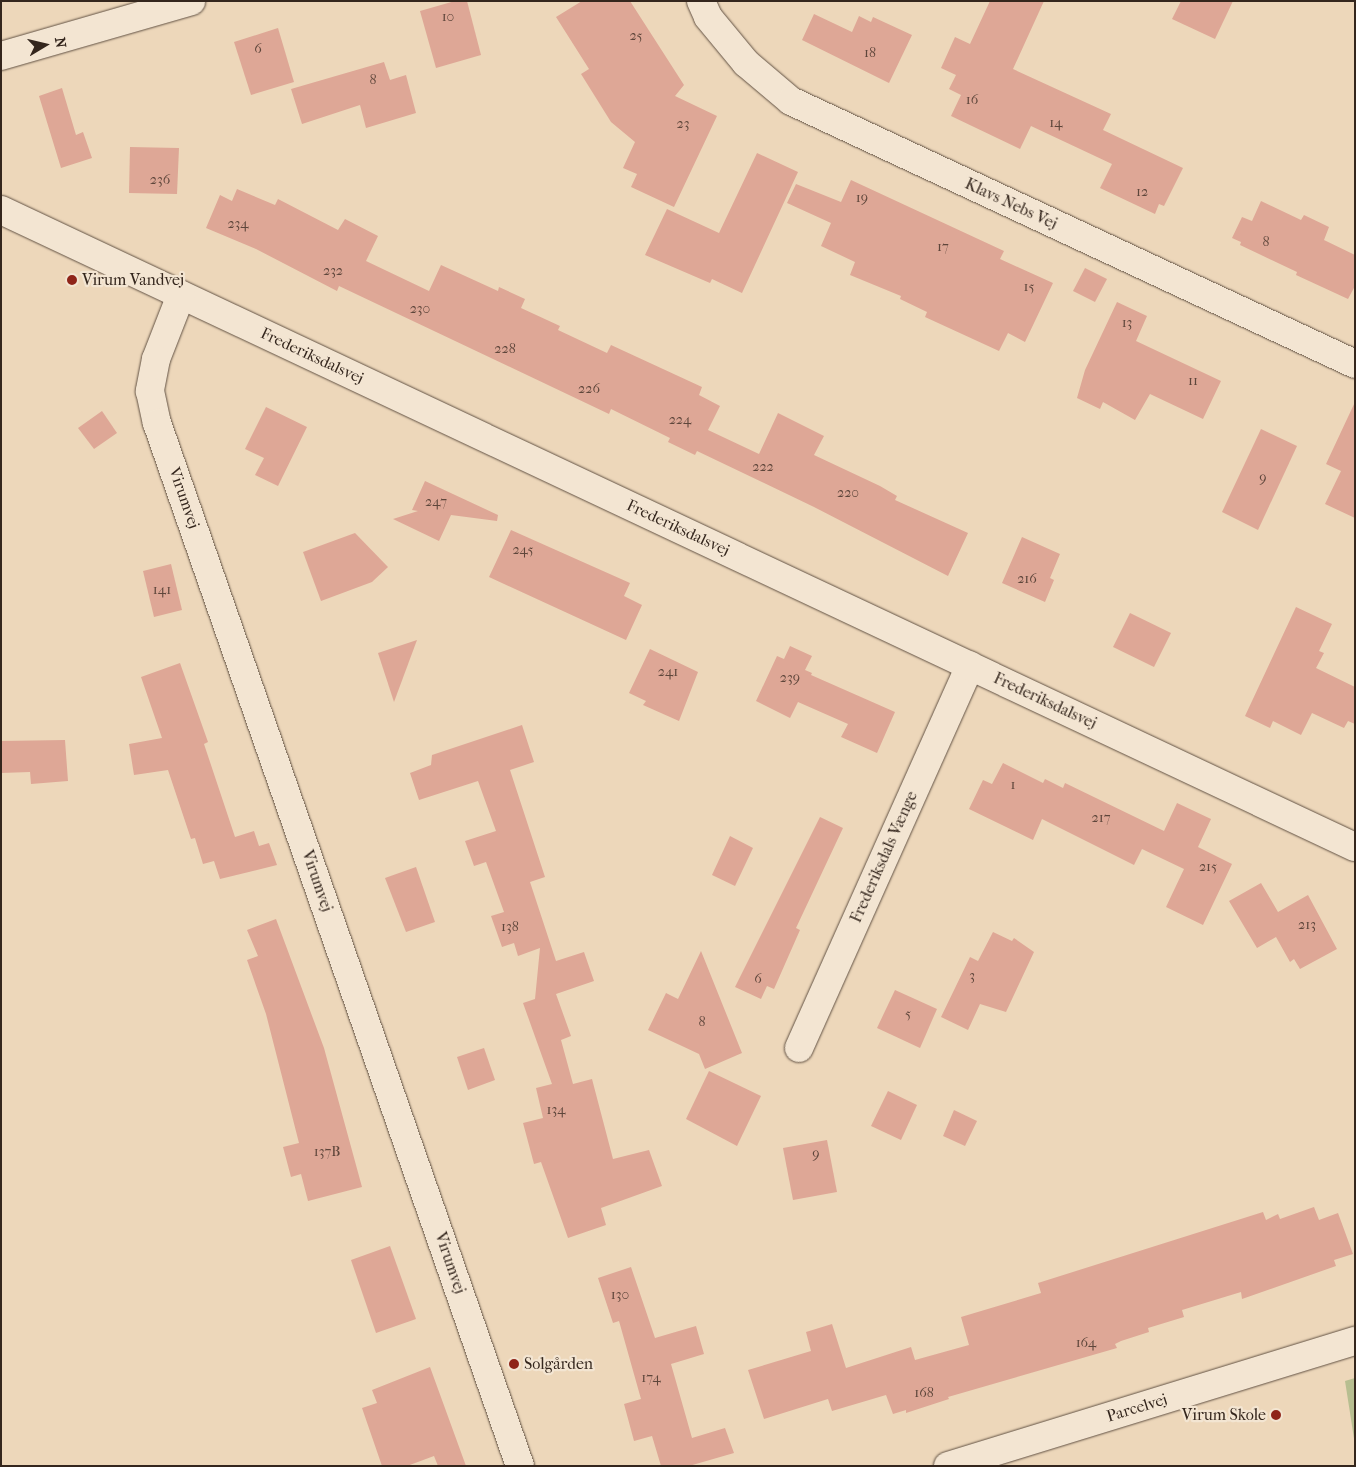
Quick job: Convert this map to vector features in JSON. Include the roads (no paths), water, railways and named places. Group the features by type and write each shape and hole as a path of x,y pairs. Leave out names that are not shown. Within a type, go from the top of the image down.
{"street":[{"path":"1,56 191,1"},
{"name":"Klavs Nebs Vej","path":"701,1 708,17 746,63 791,101 1355,364"},
{"name":"Frederiksdalsvej","path":"1,210 1355,847"},
{"name":"Virumvej","path":"181,295 156,359 150,391 158,424 520,1466"},
{"name":"Frederiksdals Vænge","path":"799,1048 970,666"},
{"name":"Parcelvej","path":"948,1466 1355,1341"}],"place":[{"name":"Virum Vandvej","path":"72,280"},
{"name":"Solgården","path":"514,1364"},
{"name":"Virum Skole","path":"1276,1415"}]}
